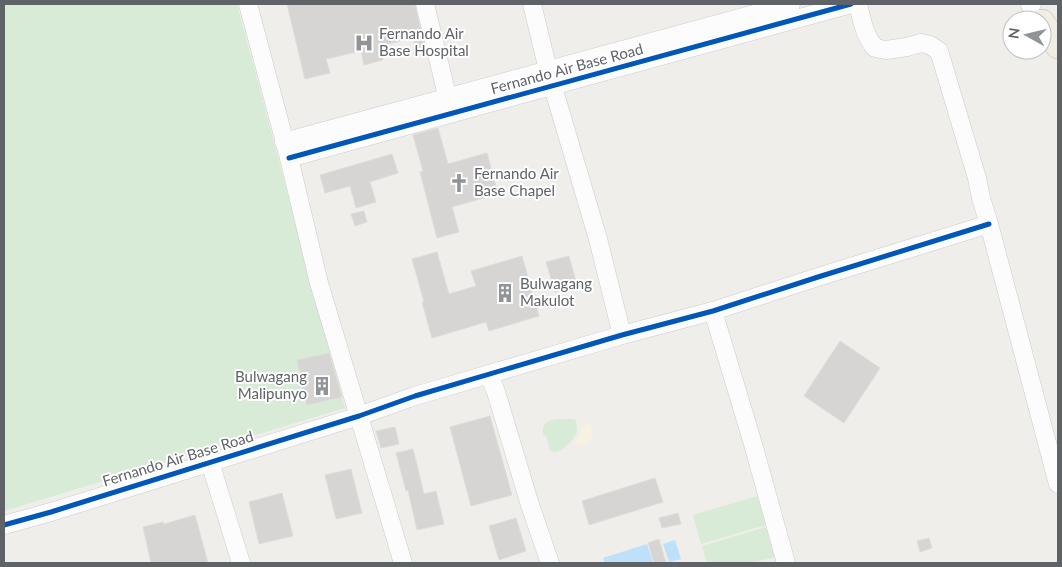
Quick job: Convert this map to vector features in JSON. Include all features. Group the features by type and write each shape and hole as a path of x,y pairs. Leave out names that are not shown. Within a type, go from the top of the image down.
{"street":[{"path":"248,4 287,150 319,283 403,563"},
{"path":"425,4 449,106"},
{"path":"532,4 551,78 598,239 622,335"},
{"name":"Fernando Air Base Road","path":"737,27 791,4"},
{"name":"Fernando Air Base Road","path":"287,150 737,27 851,4"},
{"path":"858,4 868,40 875,48 886,50 921,43 930,44 939,51 977,178 1058,484"},
{"name":"Fernando Air Base Road","path":"4,525 359,416 415,396 622,335 713,311 989,224"},
{"path":"713,311 786,563"},
{"path":"489,375 550,563"},
{"path":"210,462 241,563"}],"green space":[{"path":"4,4 237,4 345,408 4,511"},
{"path":"558,419 576,420 577,430 573,439 567,445 560,451 553,452 549,449 548,440 543,434 543,430 546,423"},
{"path":"757,496 766,525 701,544 693,515"},
{"path":"766,527 775,557 752,563 707,563 702,546"}],"sand":[{"path":"587,424 592,429 590,440 587,443 574,445 582,426"}],"water":[{"path":"675,540 681,559 669,562 663,544"},
{"path":"647,544 653,563 605,563 603,558"}],"building":[{"path":"287,4 415,4 425,50 416,52 413,38 380,46 383,60 364,65 361,51 326,59 330,73 305,79"},
{"name":"Fernando Air Base Chapel","path":"438,128 448,164 487,153 498,194 452,207 459,232 437,238 420,172 423,171 413,135"},
{"path":"392,154 398,173 370,182 376,202 356,208 350,186 325,193 320,175"},
{"path":"364,211 367,222 355,226 351,214"},
{"path":"437,252 449,294 476,286 471,271 522,256 539,316 489,331 486,322 432,338 412,259"},
{"path":"569,256 577,285 555,292 546,262"},
{"path":"840,341 880,368 844,423 804,396"},
{"name":"Bulwagang Malipunyo","path":"329,353 342,397 307,405 297,360"},
{"path":"490,416 512,495 471,506 450,427"},
{"path":"395,427 399,444 381,448 376,431"},
{"path":"413,449 424,494 436,491 444,524 417,530 408,490 406,491 396,453"},
{"path":"351,469 362,513 336,519 325,475"},
{"path":"655,478 663,502 589,525 582,501"},
{"path":"282,493 293,536 259,544 249,502"},
{"path":"678,513 681,524 662,528 659,518"},
{"path":"195,515 208,563 151,563 143,527 163,522 164,524"},
{"path":"516,518 526,551 499,560 489,526"},
{"path":"929,538 932,548 920,552 917,541"},
{"path":"659,539 666,563 654,563 648,543"}],"cycle path":[{"path":"289,158 851,4"},
{"path":"4,525 359,416 415,396 622,335 713,311 989,224"}],"place":[{"name":"Fernando Air Base Hospital","path":"364,43"},
{"name":"Fernando Air Base Chapel","path":"459,183"},
{"name":"Bulwagang Makulot","path":"505,293"},
{"name":"Bulwagang Malipunyo","path":"322,386"}]}
